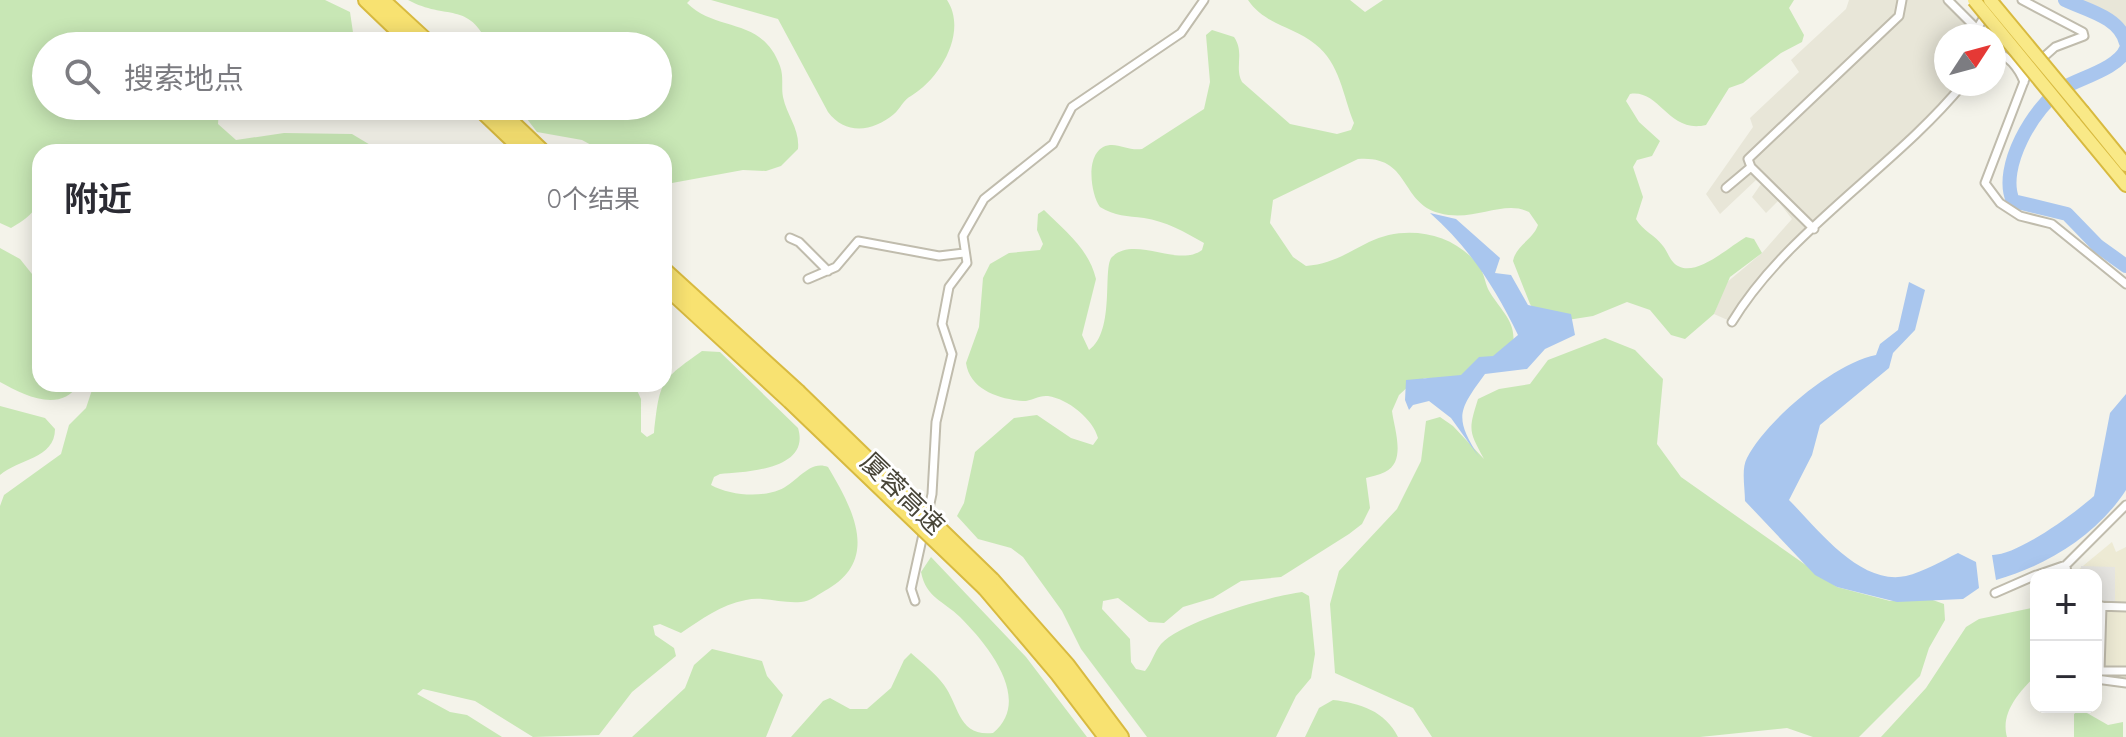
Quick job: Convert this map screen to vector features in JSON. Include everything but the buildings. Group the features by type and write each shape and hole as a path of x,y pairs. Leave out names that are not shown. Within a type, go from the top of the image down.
{"highway":[{"path":"366,0 399,32"},
{"path":"382,0 417,32"},
{"path":"1974,0 2078,117 2126,165"},
{"path":"1992,0 2126,185"},
{"path":"496,120 518,144"},
{"path":"501,120 532,144"},
{"name":"厦蓉高速","path":"672,278 988,584 1067,665 1121,737"},
{"name":"厦蓉高速","path":"672,292 767,370"},
{"name":"厦蓉高速","path":"988,584 1106,737"}],"street":[{"path":"915,601 911,589 932,494 936,422 952,354 942,324 949,287 967,263 963,236 984,199 1053,144 1072,107 1181,33 1204,0"},
{"path":"1814,229 1751,167 1748,159 1899,16 1902,0"},
{"path":"1948,0 1970,24"},
{"path":"1982,24 1992,0"},
{"path":"2022,0 2083,32 2084,36 2055,47 2028,71 1985,183 2000,203 2020,216 2052,224 2126,284"},
{"path":"2006,57 2019,71 2024,84"},
{"path":"1732,322 1749,294 1814,229 1939,114 1953,96"},
{"path":"1726,188 1751,167"},
{"path":"790,238 799,242 828,271"},
{"path":"808,279 836,267 858,241 939,256 964,253"},
{"path":"2054,569 2066,565 2126,505"},
{"path":"2066,565 2066,569"},
{"path":"1995,593 2030,578"},
{"path":"2102,606 2126,607"},
{"path":"2100,641 2100,671 2126,671"},
{"path":"2102,680 2126,683"}],"shaded area":[{"path":"1849,0 1946,0 1956,14 1980,24 1934,24 1934,96 1951,96 1775,268 1732,322 1714,314 1726,283 1762,253 1792,219 1778,201 1766,213 1752,197 1761,184 1756,180 1720,214 1706,194 1753,127 1750,118 1799,72 1791,60 1846,9"},
{"path":"2078,0 2126,0 2126,31"},
{"path":"2112,542 2116,552 2126,547 2126,682 2102,678 2102,569 2079,569"},
{"path":"2081,566 2115,567 2115,602 2102,602 2102,569 2081,569"}],"green space":[{"path":"0,0 325,0 350,12 353,32 32,32 32,120 218,120 218,124 236,140 284,133 352,134 369,144 32,144 32,213 11,228 0,223"},
{"path":"408,0 690,0 687,3 699,12 751,32 772,50 781,70 783,97 797,135 798,149 781,166 766,171 743,170 672,183 672,144 589,144 537,132 528,120 672,120 672,32 481,32 464,17"},
{"path":"711,0 947,0 953,13 954,26 948,54 932,78 886,120 860,128 843,125 828,112 778,19"},
{"path":"1248,0 1350,0 1365,12 1383,0 1794,0 1789,8 1804,35 1802,42 1781,53 1743,83 1729,88 1706,125 1682,123 1640,94 1630,94 1626,101 1639,122 1660,141 1652,156 1637,160 1633,167 1643,197 1636,219 1660,242 1673,262 1686,268 1704,264 1746,237 1754,239 1762,253 1730,277 1714,314 1685,339 1671,335 1650,310 1627,302 1593,316 1561,321 1539,317 1530,304 1513,261 1517,251 1538,225 1529,212 1509,208 1464,215 1439,213 1417,199 1387,164 1358,159 1273,200 1270,223 1293,257 1306,266 1332,260 1383,236 1398,233 1428,234 1456,245 1479,266 1488,289 1511,324 1512,349 1457,379 1425,378 1411,384 1399,395 1392,411 1398,444 1396,461 1385,472 1366,478 1370,508 1362,524 1281,577 1241,581 1213,598 1183,607 1164,623 1149,622 1118,598 1103,601 1102,609 1130,639 1131,662 1136,669 1145,671 1161,644 1172,635 1207,618 1302,592 1309,596 1315,654 1311,678 1296,696 1276,737 1147,737 1081,649 1062,611 1023,557 1011,548 978,539 957,516 964,503 975,452 1014,418 1037,415 1071,438 1093,445 1098,438 1095,431 1079,411 1056,398 1045,396 1023,401 987,391 973,380 966,363 979,327 983,278 990,264 1009,253 1040,250 1043,244 1037,230 1038,214 1044,210 1075,241 1093,268 1096,279 1082,335 1089,350 1103,329 1112,257 1132,249 1181,256 1202,250 1204,243 1175,228 1152,219 1116,214 1100,207 1094,192 1092,172 1096,154 1102,148 1114,145 1142,149 1204,109 1210,82 1206,35 1212,30 1234,37 1239,49 1242,82 1290,124 1337,134 1351,130 1354,123 1340,80 1323,52 1307,38 1263,15"},
{"path":"0,248 20,259 32,274 32,392 72,392 62,398 41,399 0,382"},
{"path":"1605,338 1635,350 1663,379 1657,444 1681,477 1837,587 1890,601 1930,599 1944,604 1945,620 1929,648 1920,676 1859,737 1813,737 1787,728 1700,737 1432,737 1413,708 1335,673 1330,604 1339,571 1397,509 1421,461 1426,421 1440,417 1453,426 1484,459 1472,430 1478,399 1499,389 1530,384 1548,360"},
{"path":"702,351 720,352 798,428 799,442 795,453 786,460 759,470 720,474 714,477 711,485 735,493 762,494 785,487 815,466 828,467 852,515 857,547 854,562 844,576 808,601 753,599 737,602 712,613 681,633 660,624 653,626 655,635 674,648 676,656 632,692 599,735 533,737 475,701 423,689 417,694 450,712 467,715 502,737 0,737 0,506 4,495 61,454 69,425 86,408 91,392 638,392 641,399 641,432 647,437 654,433 661,392 672,392 672,374"},
{"path":"0,406 45,418 55,429 49,447 42,453 0,475"},
{"path":"931,557 1026,657 1087,737 791,737 823,701 830,698 850,709 867,709 891,688 904,660 911,653 944,685 966,725 981,733 993,733 1004,720 1009,705 1008,689 1002,673 983,642 927,588 921,572"},
{"path":"2030,608 2030,682 2009,711 2007,737 1881,737 1926,688 1966,627 1979,619"},
{"path":"712,649 762,661 767,676 783,695 766,737 632,737 685,688 694,665"},
{"path":"1333,700 1371,710 1393,728 1398,737 1305,737 1319,708"},
{"path":"2087,713 2108,725 2123,722 2123,737 2074,737 2074,714"}],"water":[{"path":"1430,213 1456,219 1500,258 1495,273 1511,275 1528,305 1571,314 1575,335 1545,349 1527,369 1485,374 1469,397 1462,414 1463,423 1479,457 1451,418 1429,401 1413,405 1409,410 1405,400 1406,380 1461,375 1479,357 1493,356 1518,335 1480,270 1457,240"},
{"path":"1909,282 1925,290 1915,330 1893,353 1889,368 1820,425 1812,455 1789,500 1826,539 1856,564 1872,572 1889,577 1906,576 1958,553 1976,562 1979,588 1963,599 1897,602 1837,587 1815,575 1745,501 1744,468 1757,443 1786,410 1822,381 1841,369 1876,355 1880,344 1898,330"},
{"path":"2126,394 2126,490 2100,521 2069,547 2033,566 1996,580 1992,555 2016,549 2030,541 2094,496 2110,413"}],"waterway":[{"path":"2065,0 2110,21 2123,34 2126,43"},
{"path":"2126,49 2116,62 2063,88 2052,97 2030,123 2010,172 2013,201 2067,214 2098,246 2126,266"}]}
